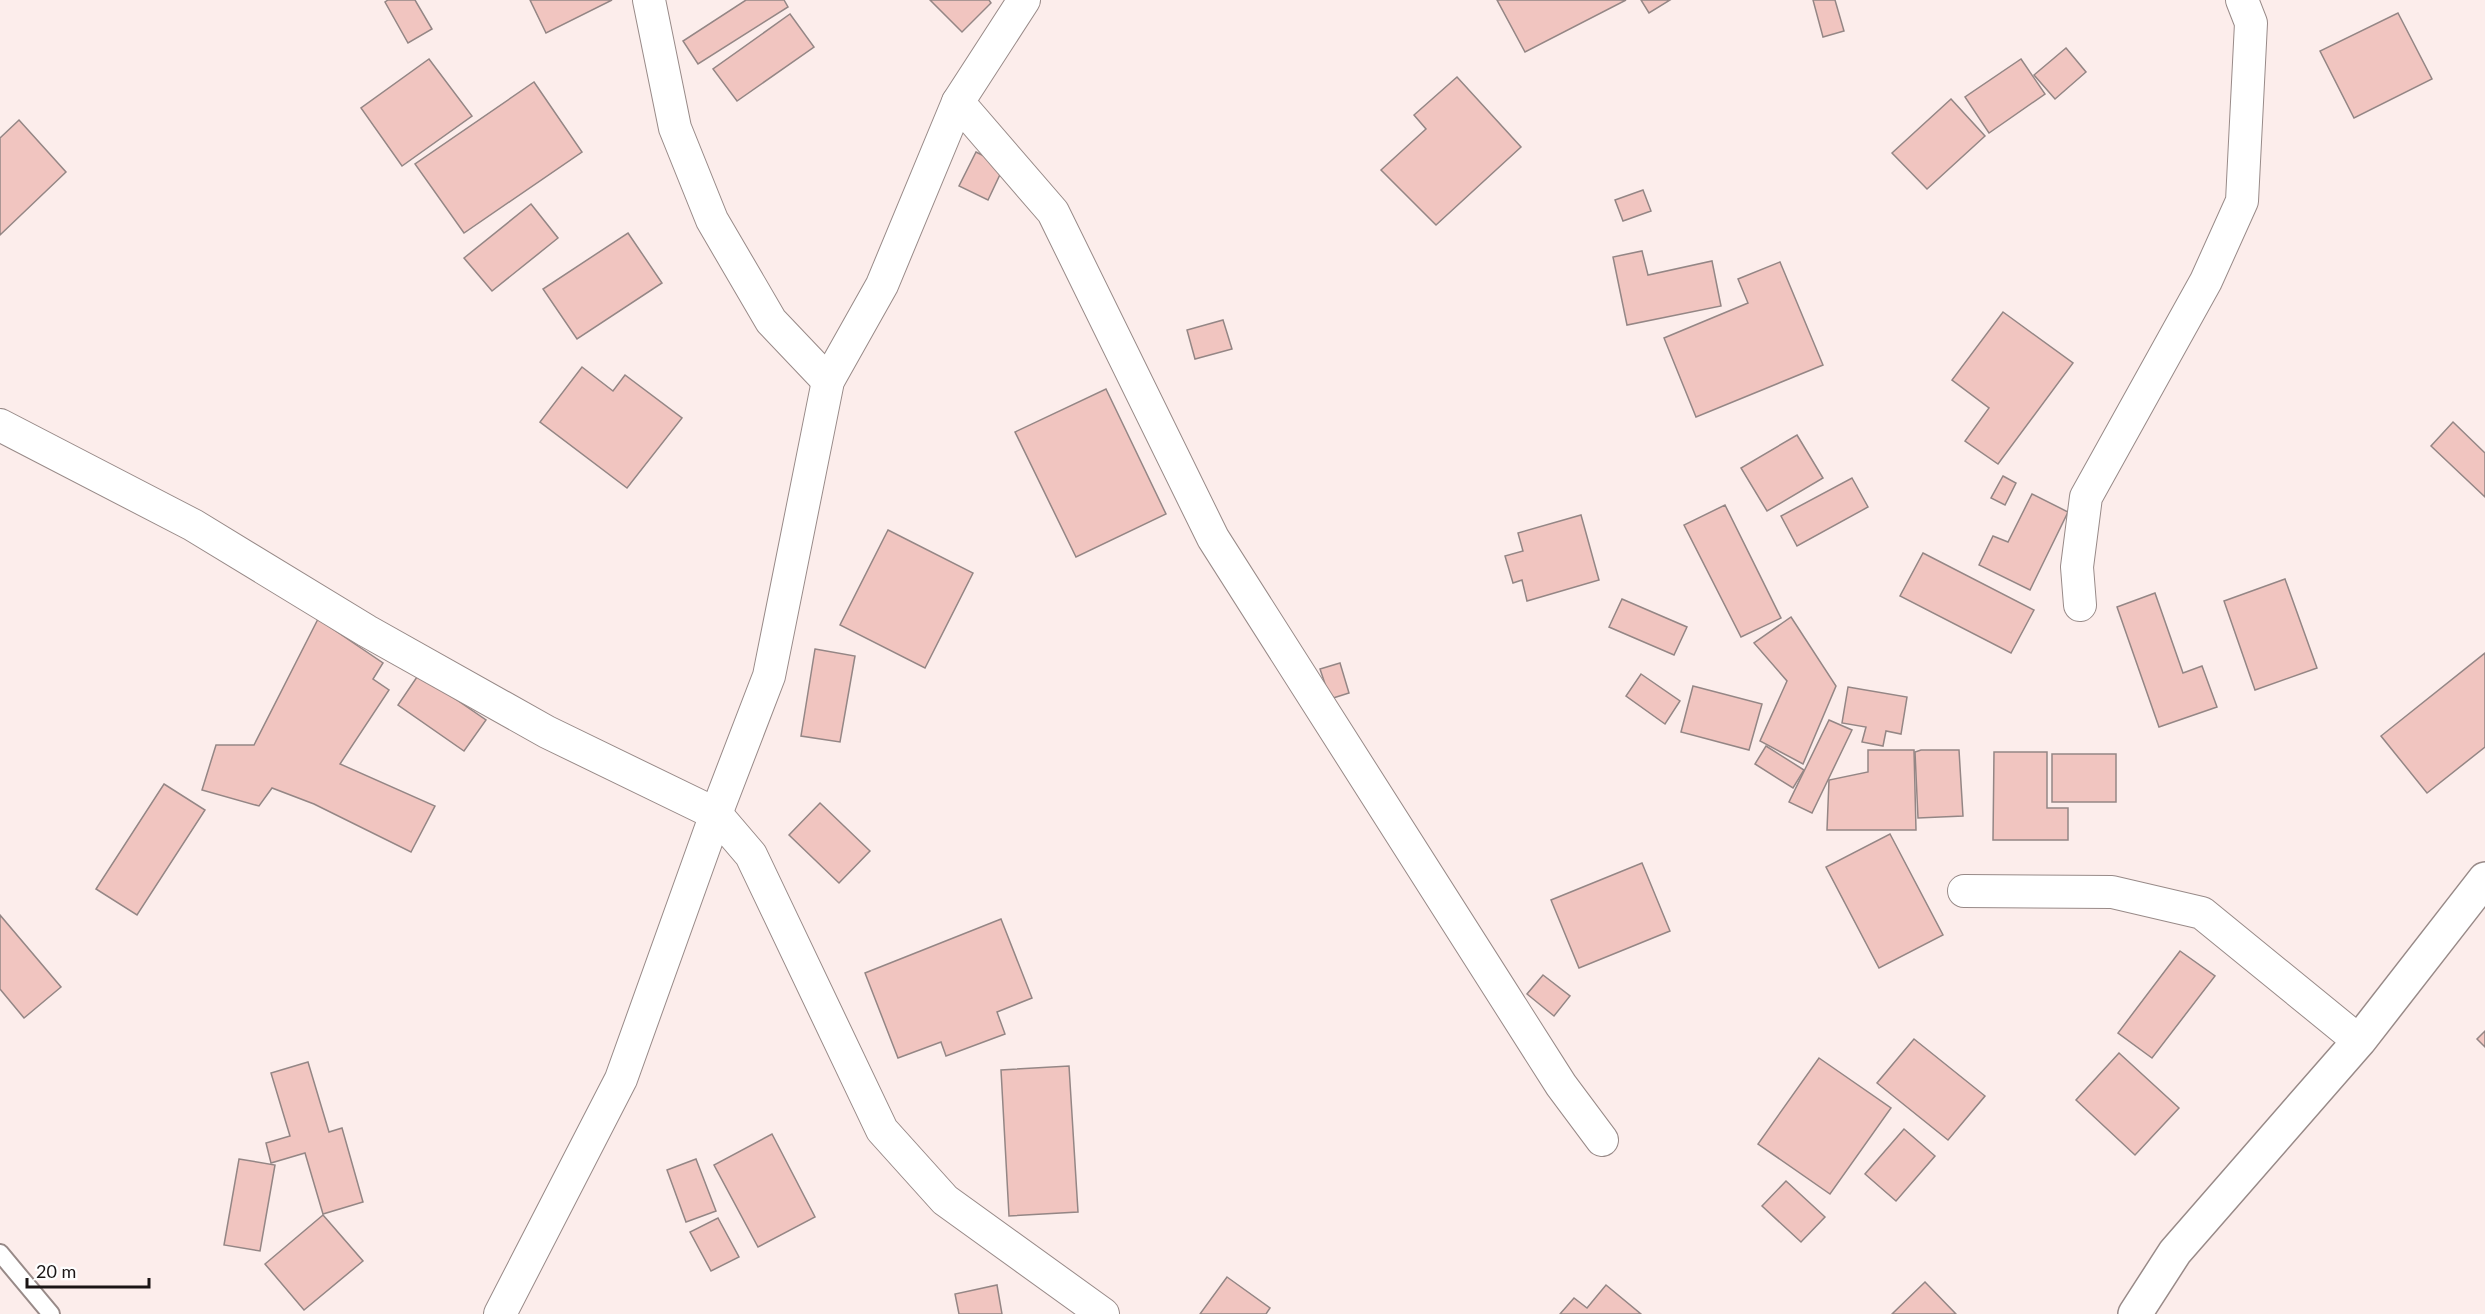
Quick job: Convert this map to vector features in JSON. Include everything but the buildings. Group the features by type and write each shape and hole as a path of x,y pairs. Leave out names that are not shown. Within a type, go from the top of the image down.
{"street":[{"path":"649,0 675,128 712,220 771,321 828,381"},
{"path":"500,1314 621,1079 716,814 769,676 828,381 882,285 958,102 1024,0"},
{"path":"2080,605 2077,567 2086,497 2206,281 2242,201 2251,23 2242,0"},
{"path":"958,102 1053,212 1213,538 1561,1085 1602,1140"},
{"path":"0,425 193,525 367,631 547,732 716,814 751,855 882,1130 945,1200 1103,1314"},
{"path":"2135,1314 2175,1252 2359,1041 2485,879"},
{"path":"1964,891 2112,892 2202,913 2359,1041"}],"lane":[{"path":"0,1253 51,1314"}]}
